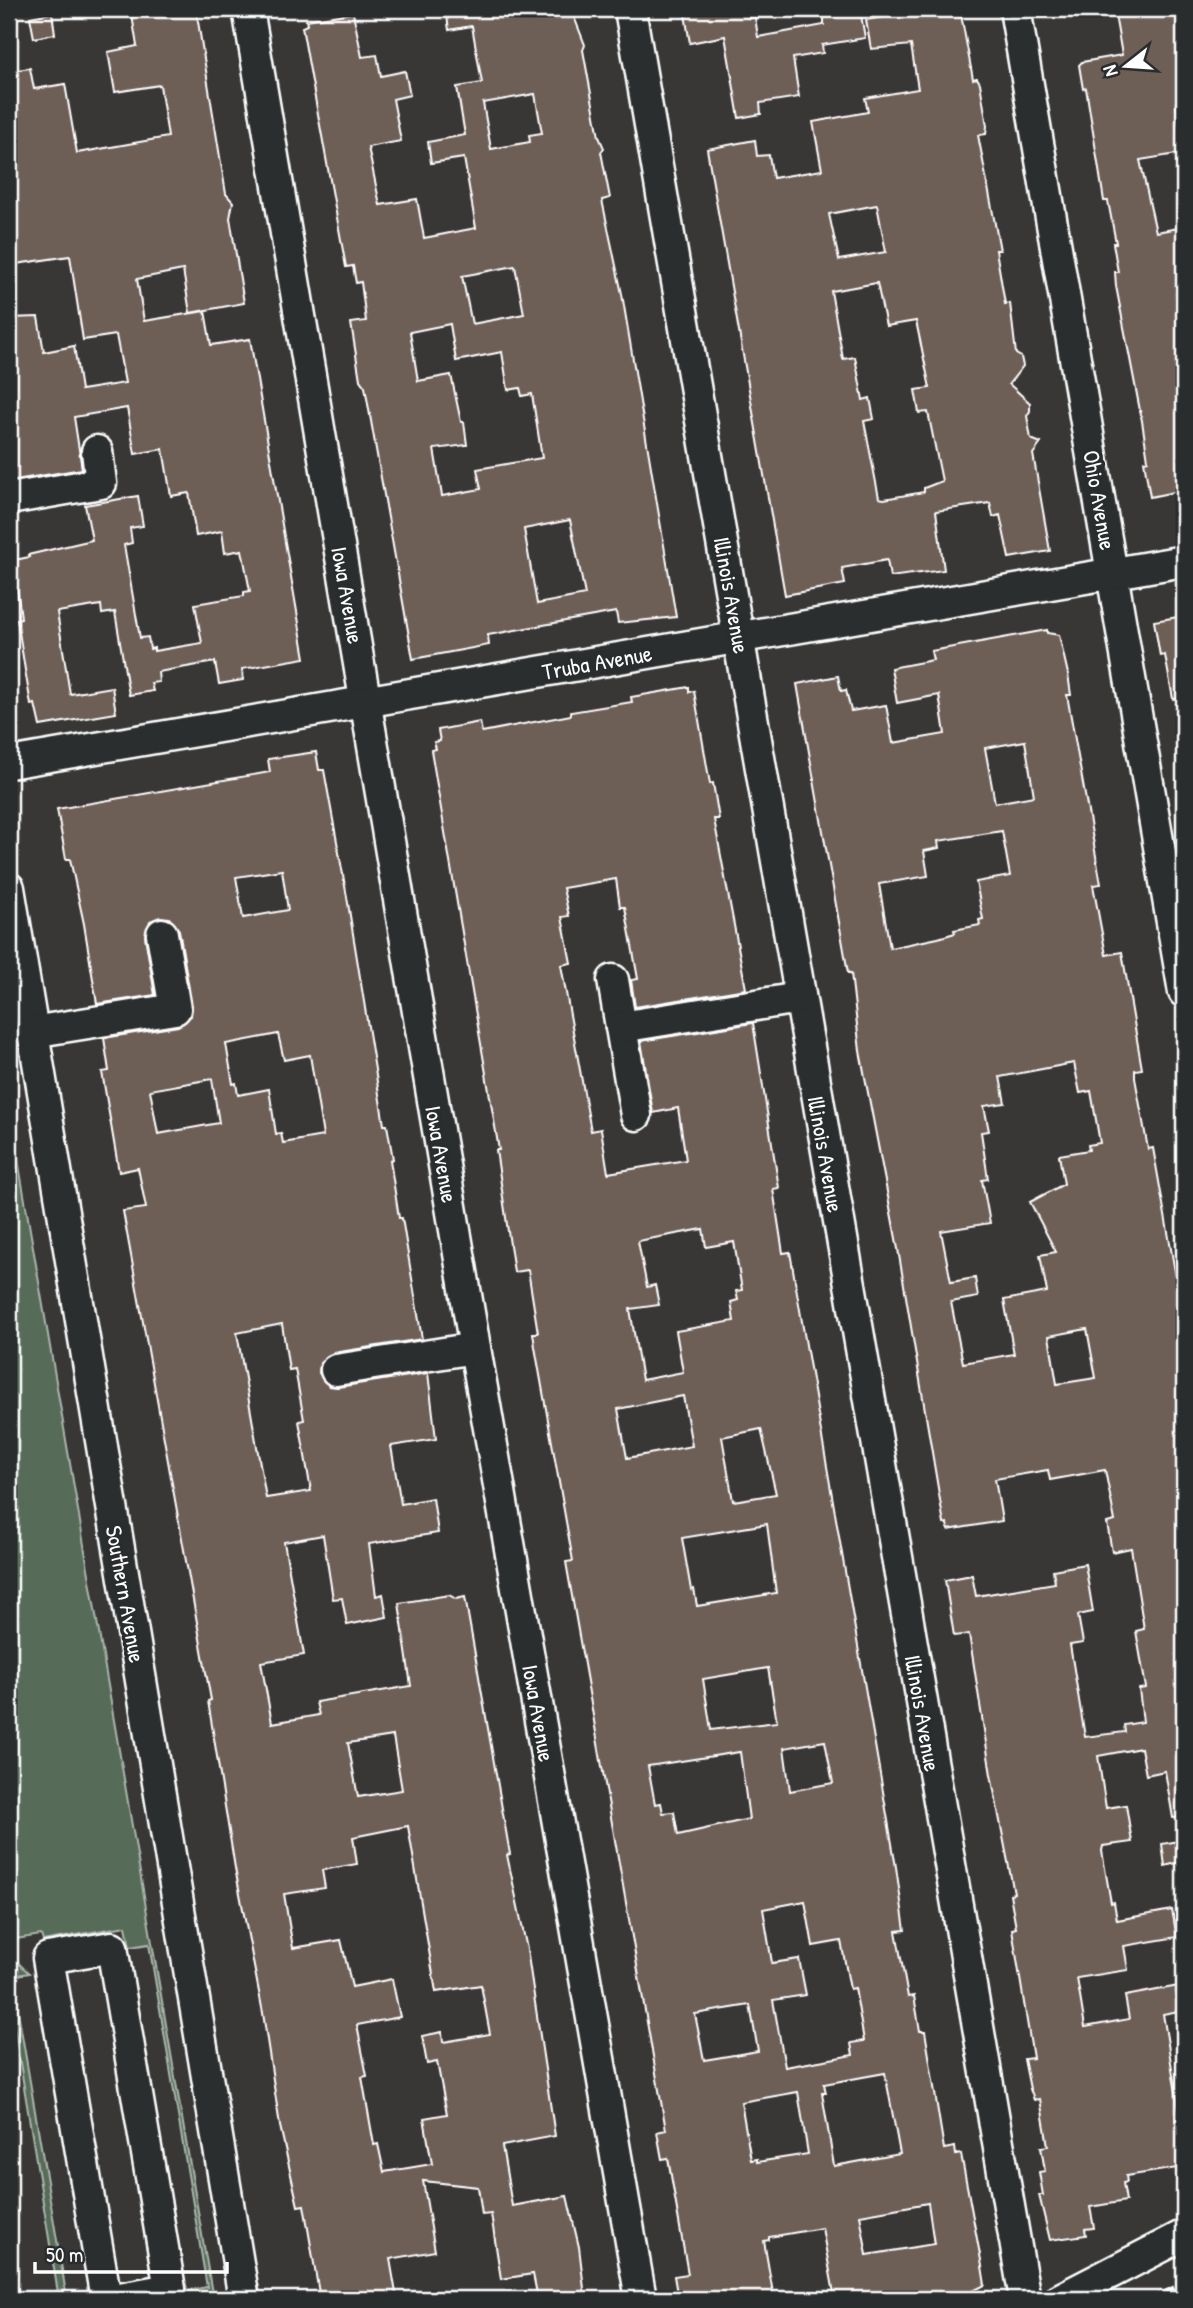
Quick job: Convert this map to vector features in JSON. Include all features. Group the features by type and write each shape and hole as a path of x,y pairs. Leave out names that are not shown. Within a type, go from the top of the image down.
{"street":[{"name":"Iowa Avenue","path":"248,9 475,1348 641,2299"},
{"name":"Illinois Avenue","path":"630,9 1025,2299"},
{"name":"Ohio Avenue","path":"1015,9 1184,992"},
{"path":"9,499 102,483 97,452"},
{"name":"Truba Avenue","path":"9,763 1184,561"},
{"name":"Southern Avenue","path":"9,888 244,2299"},
{"path":"32,1031 174,1009 162,934"},
{"path":"613,980 636,1115"},
{"path":"621,1027 799,998"},
{"path":"336,1370 475,1348"},
{"path":"106,2299 48,1958 112,1947 170,2289 114,2299"},
{"path":"1060,2299 1184,2235"}],"green space":[{"path":"9,1107 213,2299 181,2299 180,2292 207,2287 149,1944 130,1947 126,1926 43,1941 41,1935 9,1940"},
{"path":"9,1947 14,1959 29,1973 12,1976 67,2299 59,2299 9,1996"}],"building":[{"path":"131,9 196,9 226,194 233,202 230,218 244,303 190,313 183,270 137,279 144,321 205,311 211,345 250,339 305,658 242,669 243,680 219,684 215,662 158,672 159,682 151,683 153,691 129,695 115,612 102,614 101,605 57,612 70,694 112,687 116,713 40,726 35,704 31,705 17,619 21,618 18,595 12,569 17,567 15,560 29,557 28,555 92,540 85,505 138,496 143,526 130,528 132,543 124,545 140,638 148,637 150,649 154,648 154,651 202,643 195,604 244,596 244,592 250,591 242,550 225,553 222,531 196,536 189,493 171,496 163,449 135,454 127,408 74,417 82,469 9,481 9,318 38,317 44,352 74,346 81,390 125,383 116,335 83,340 70,256 9,265 9,71 30,68 34,89 65,84 77,153 168,137 160,85 115,92 108,52 137,46"},
{"path":"446,9 571,9 585,45 583,50 599,137 604,148 601,152 610,198 602,200 622,294 676,617 618,623 616,612 488,635 489,645 413,659 365,387 360,380 351,323 366,321 361,282 356,283 353,266 346,267 302,27 307,25 306,20 353,13 362,57 377,55 381,76 405,71 410,95 393,99 401,141 368,147 380,205 417,199 424,238 476,228 464,158 431,163 428,142 465,135 457,87 482,83 472,26 449,30","holes":["535,94 542,133 529,135 530,142 491,149 483,103","515,266 524,314 472,324 462,276","450,324 456,361 502,352 508,390 520,388 522,396 532,394 542,458 477,469 481,489 442,496 434,449 467,445 464,422 461,422 451,375 418,381 410,332","570,520 585,595 537,604 524,529"]},
{"path":"684,9 748,9 750,18 755,17 758,37 824,25 824,9 860,9 865,38 822,45 823,53 793,58 799,97 760,103 761,114 739,118 725,36 690,43"},
{"path":"929,9 960,9 973,79 977,78 980,83 987,126 986,134 978,135 1000,250 996,250 1005,304 1010,303 1016,354 1021,357 1023,366 1009,384 1030,403 1027,416 1031,439 1041,443 1033,454 1050,551 1009,558 1000,515 993,517 990,503 936,511 944,570 890,577 887,560 842,568 845,584 785,595 707,149 755,140 757,156 769,155 773,178 822,170 813,122 868,112 865,98 918,89 911,45 871,49 866,20","holes":["877,205 886,252 839,260 829,214","877,283 886,326 916,321 930,388 915,390 919,413 928,412 942,481 924,488 924,492 884,499 879,498 864,421 874,419 870,398 863,400 855,357 843,359 831,291"]},
{"path":"1114,9 1184,9 1184,102 1176,103 1183,153 1140,160 1156,232 1184,227 1184,292 1176,293 1184,339 1184,490 1150,497 1144,461 1148,460 1142,421 1116,286 1115,272 1118,272 1113,243 1116,243 1108,201 1104,201 1086,88 1083,89 1079,65 1082,62 1122,55"},
{"path":"52,13 55,34 34,38 30,17"},
{"path":"1184,616 1184,698 1173,699 1165,655 1160,656 1154,621"},
{"path":"1047,630 1047,633 1059,635 1068,674 1071,695 1067,695 1101,884 1093,885 1106,955 1122,952 1142,1069 1135,1070 1135,1078 1148,1149 1153,1148 1184,1322 1184,1817 1173,1818 1165,1771 1146,1775 1141,1748 1098,1756 1106,1808 1126,1805 1132,1842 1103,1846 1102,1851 1111,1903 1114,1902 1117,1920 1172,1910 1177,1937 1124,1946 1128,1970 1077,1978 1085,2027 1129,2019 1125,1996 1184,1985 1184,2010 1163,2014 1184,2141 1184,2167 1126,2176 1127,2182 1123,2183 1126,2201 1090,2207 1094,2228 1085,2229 1086,2235 1050,2240 1039,2195 1043,2195 1039,2172 1045,2171 1041,2147 1048,2146 1040,2099 1034,2100 1024,2059 1033,2058 1012,1929 1016,1928 1010,1894 1014,1893 991,1775 969,1634 954,1636 945,1580 972,1575 976,1596 1055,1583 1053,1570 1085,1564 1093,1612 1078,1615 1083,1643 1070,1645 1085,1737 1125,1732 1124,1725 1143,1722 1139,1689 1146,1688 1136,1631 1144,1629 1131,1548 1112,1552 1107,1523 1115,1521 1105,1470 1050,1480 1048,1470 995,1479 1002,1521 948,1530 947,1523 944,1524 898,1249 860,1051 851,973 848,973 797,684 838,676 841,691 846,690 851,711 886,705 893,743 945,734 939,695 897,703 891,668 933,660 931,651","holes":["1025,741 1034,796 995,803 985,748","1002,831 1010,876 976,882 983,919 979,920 980,925 954,930 955,933 938,938 890,948 879,884 928,876 924,851 939,848 938,841","1074,1063 1080,1093 1091,1091 1100,1143 1088,1145 1089,1150 1059,1155 1064,1184 1030,1202 1056,1252 1040,1255 1047,1292 1004,1300 1014,1354 963,1363 951,1302 978,1297 975,1278 951,1282 941,1231 990,1223 982,1180 988,1179 981,1132 989,1131 984,1106 1005,1103 1000,1077","1087,1329 1096,1378 1057,1384 1049,1336"]},
{"path":"689,687 689,692 694,691 710,784 713,783 719,819 714,819 746,989 635,1007 631,980 638,979 625,907 620,907 616,879 563,888 569,916 562,917 571,963 561,965 591,1131 601,1129 608,1173 686,1160 678,1108 653,1113 641,1041 753,1023 779,1188 773,1189 783,1253 790,1252 896,1867 905,1930 896,1931 908,1997 914,1996 920,2031 925,2031 944,2149 955,2147 956,2155 961,2154 985,2285 957,2299 835,2299 822,2228 769,2237 769,2240 764,2241 774,2299 678,2299 674,2276 688,2274 668,2158 662,2159 657,2132 666,2130 566,1562 573,1561 535,1347 533,1333 538,1333 528,1270 514,1272 496,1150 499,1150 431,750 436,749 434,742 440,741 438,730 480,722 482,732 571,715 571,712 632,702 631,697","holes":["703,1229 706,1247 734,1242 742,1290 736,1291 738,1300 731,1302 734,1321 676,1331 683,1372 642,1380 630,1309 659,1305 655,1285 647,1287 638,1241","683,1396 692,1446 627,1458 618,1409","761,1429 776,1494 733,1501 722,1437","767,1524 776,1593 697,1606 694,1589 691,1590 682,1538","768,1668 777,1722 711,1730 703,1679","825,1741 833,1783 790,1791 784,1748","740,1752 749,1819 678,1835 674,1812 663,1813 661,1803 655,1804 648,1766","805,1901 813,1946 841,1941 850,1989 855,1988 864,2041 851,2043 853,2055 785,2067 773,2000 806,1995 799,1959 772,1963 763,1909","750,2005 758,2051 704,2060 695,2014","885,2073 900,2154 834,2166 822,2093 826,2093 824,2084","798,2092 808,2154 757,2162 757,2159 751,2160 741,2102","928,2203 934,2244 867,2255 860,2215"]},
{"path":"316,752 319,770 324,770 384,1125 387,1125 393,1159 390,1160 399,1218 402,1218 422,1339 333,1353 320,1363 319,1373 329,1386 338,1387 428,1373 436,1439 391,1446 401,1504 433,1498 438,1533 369,1544 376,1596 383,1594 387,1617 347,1625 342,1598 333,1599 323,1535 284,1542 304,1655 261,1662 272,1723 319,1715 316,1702 411,1686 399,1603 449,1595 456,1599 465,1597 510,1854 507,1855 527,1949 555,2136 502,2146 512,2206 567,2196 579,2247 585,2297 538,2299 533,2274 501,2279 491,2214 482,2215 478,2187 423,2181 435,2251 390,2259 397,2299 320,2299 304,2205 298,2206 280,2126 263,2013 235,1868 208,1701 211,1700 123,1211 146,1208 138,1168 119,1172 102,1072 109,1071 104,1038 178,1026 191,1016 192,1006 179,930 169,918 160,917 150,921 145,936 155,995 97,1004 84,924 70,859 66,859 57,809 270,772 268,759","holes":["282,870 288,910 243,918 236,877","278,1034 284,1060 310,1055 323,1136 283,1143 281,1133 276,1134 269,1089 238,1095 236,1083 233,1084 226,1044","212,1079 219,1123 158,1134 150,1090","282,1324 289,1370 295,1369 304,1420 299,1421 311,1491 266,1498 237,1333","393,1736 402,1790 358,1797 348,1743","408,1826 436,1992 481,1985 490,2034 443,2042 442,2032 422,2036 427,2064 437,2062 447,2114 424,2118 432,2164 384,2172 378,2144 374,2145 362,2077 367,2076 357,2025 400,2017 392,1979 352,1987 341,1940 293,1948 284,1894 325,1888 322,1870 357,1864 353,1837"]},
{"path":"1184,1840 1184,1861 1165,1866 1162,1844"}],"railway":[{"path":"1152,2299 1184,2283"}]}
